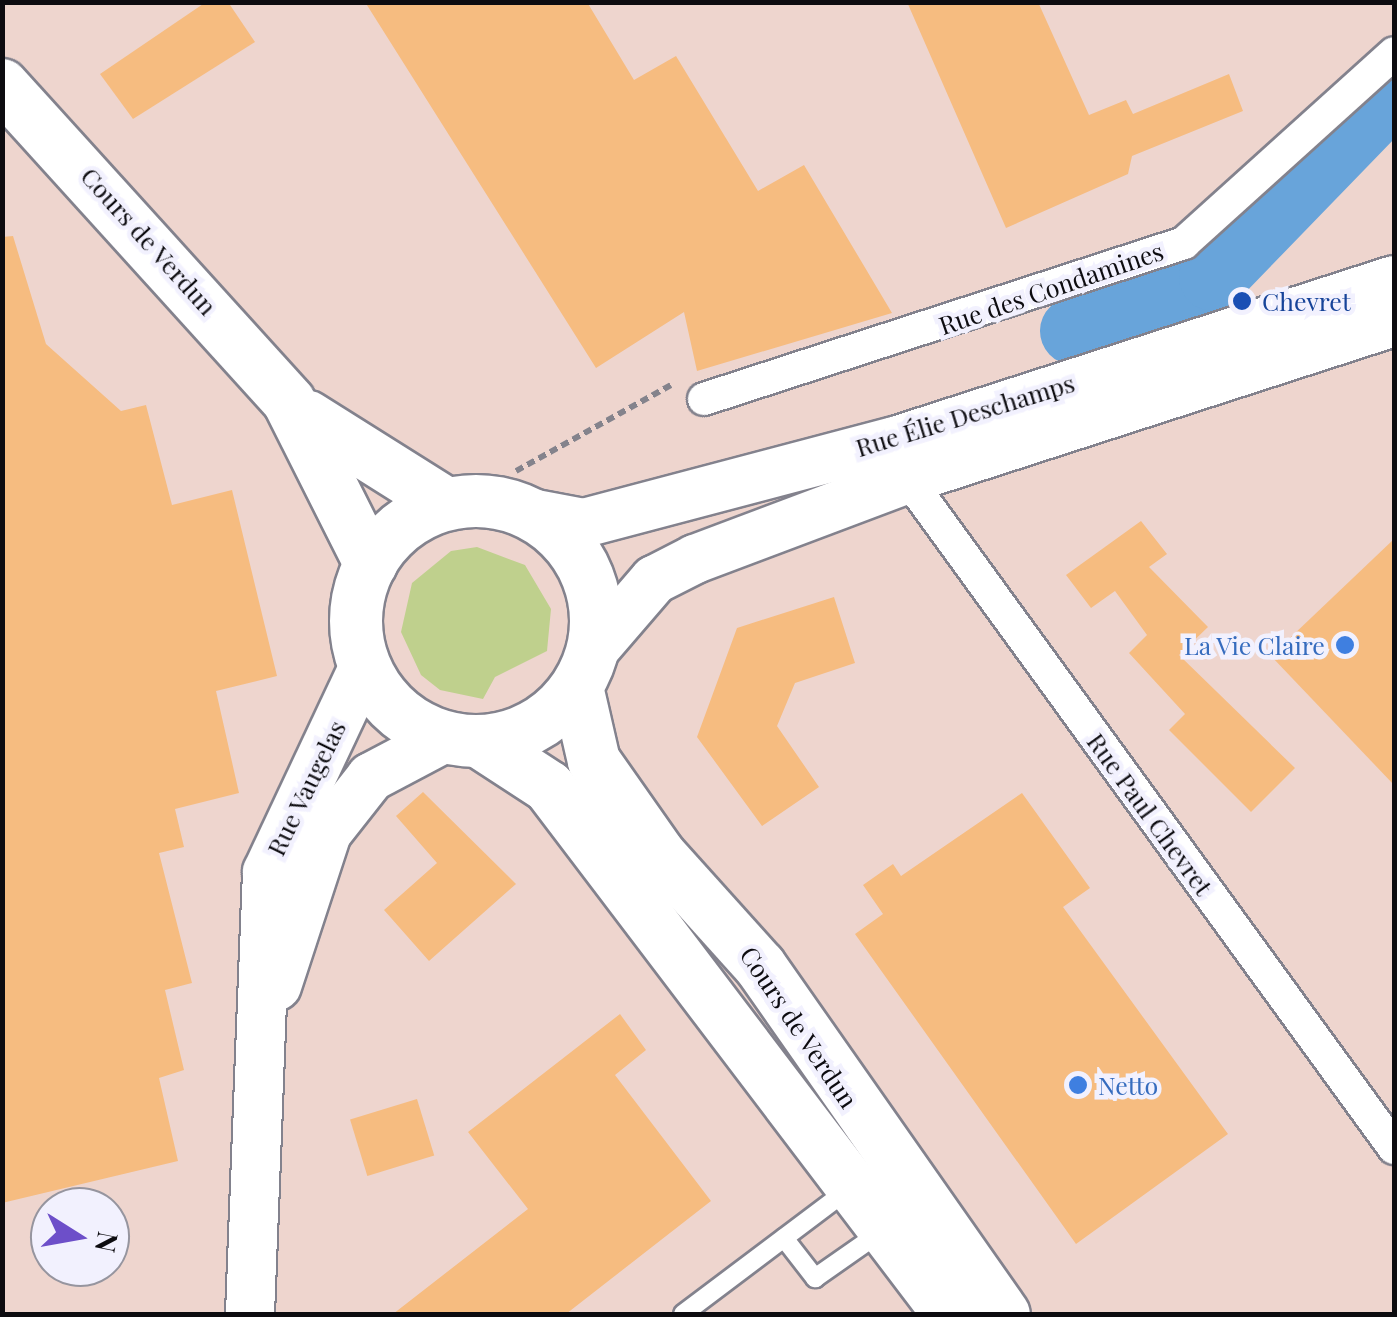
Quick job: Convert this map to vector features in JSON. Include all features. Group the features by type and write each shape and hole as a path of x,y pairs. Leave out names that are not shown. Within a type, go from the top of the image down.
{"main road":[{"name":"Cours de Verdun","path":"2,85 172,262 289,402 371,564"},
{"name":"Rue Élie Deschamps","path":"489,506 584,523 898,440 1394,280"},
{"name":"Rue Élie Deschamps","path":"585,669 654,580 908,479 1394,322"},
{"name":"Cours de Verdun","path":"289,402 378,468 489,506"},
{"path":"489,506 564,538 587,573 585,669 551,716 462,740 385,700 364,666 356,628 371,564 405,524 489,506"},
{"name":"Rue Vaugelas","path":"250,1314 265,1033 258,934 267,872 364,666"},
{"name":"Cours de Verdun","path":"585,669 594,762 660,855 760,966 1004,1314"},
{"name":"Cours de Verdun","path":"462,740 549,787 949,1314"},
{"name":"Rue Vaugelas","path":"265,1033 327,833 371,777 462,740"}],"street":[{"name":"Rue des Condamines","path":"704,399 1184,243 1394,53"},
{"name":"Rue Paul Chevret","path":"908,479 1394,1148"}],"lane":[{"path":"683,1314 854,1185"},
{"path":"784,1238 815,1278 886,1228"}],"path":[{"path":"489,506 510,474 672,385 704,399"}],"shaded area":[{"path":"3,3 1394,3 1394,1314 3,1314"}],"green space":[{"path":"477,547 525,565 551,609 547,651 495,677 483,699 440,690 421,675 401,632 412,583 451,551"}],"building":[{"path":"206,2 228,2 255,42 133,119 100,74"},
{"path":"365,2 587,2 634,80 676,56 758,191 804,165 892,313 697,371 684,312 596,368"},
{"path":"907,2 1038,2 1089,115 1126,100 1133,114 1229,74 1243,111 1132,156 1128,174 1006,228"},
{"path":"13,236 46,344 121,411 146,405 172,505 232,490 277,676 216,691 239,793 175,809 184,847 159,853 192,983 165,990 184,1070 159,1078 178,1161 69,1187 30,1187 30,1196 2,1203 2,237"},
{"path":"1141,521 1167,554 1149,567 1208,627 1179,655 1295,768 1251,812 1169,730 1185,714 1129,653 1147,635 1115,591 1091,608 1066,575"},
{"path":"1394,539 1394,785 1271,656"},
{"path":"834,597 855,663 795,683 777,726 819,787 762,826 697,737 737,628"},
{"path":"423,792 516,884 429,961 384,910 437,863 396,816"},
{"name":"Netto","path":"1022,793 1090,888 1063,907 1228,1134 1076,1244 855,934 883,914 863,885 893,864 901,876"},
{"path":"620,1014 646,1050 615,1075 711,1201 566,1314 393,1314 528,1209 468,1132"},
{"path":"417,1099 434,1155 367,1176 350,1119"}],"waterway":[{"path":"1074,331 1213,277 1394,90"}],"place":[{"name":"Chevret","path":"1242,301"},
{"name":"La Vie Claire","path":"1345,645"},
{"name":"Netto","path":"1078,1085"}]}
